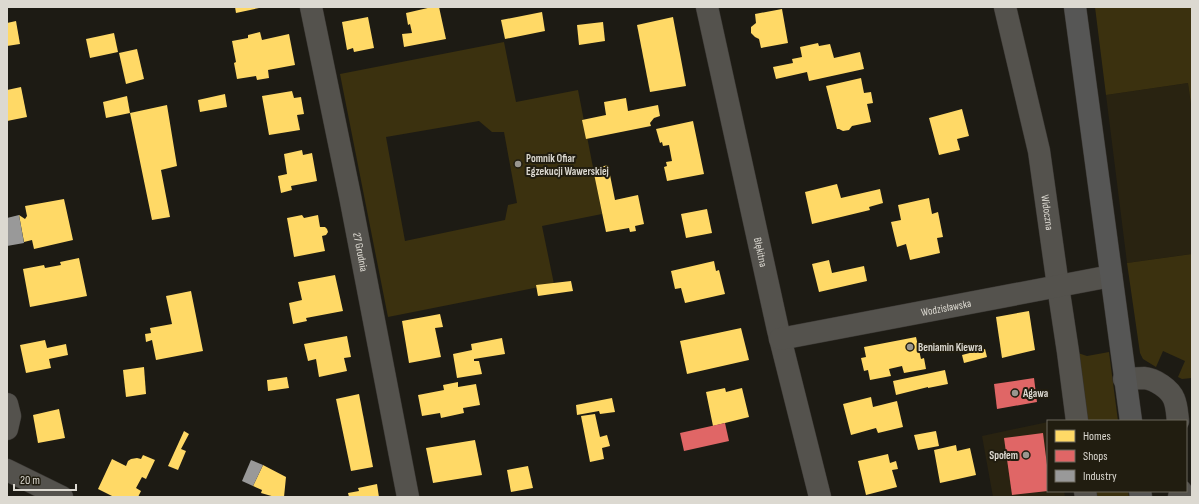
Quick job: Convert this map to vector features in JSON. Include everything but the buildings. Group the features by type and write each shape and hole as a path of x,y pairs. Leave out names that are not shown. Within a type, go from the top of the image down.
{"main road":[{"path":"1075,7 1124,379 1131,420"}],"street":[{"name":"27 Grudnia","path":"311,7 350,196 408,497"},
{"name":"Błękitna","path":"707,7 780,339 820,497"},
{"name":"Widoczna","path":"1005,7 1039,151 1077,420"},
{"name":"Wodzisławska","path":"780,339 1111,276"},
{"path":"1124,379 1145,378 1156,381 1172,394 1175,401 1178,420"},
{"path":"7,404 10,416 7,429"},
{"path":"7,470 32,491 62,497"}],"shaded area":[{"path":"1095,7 1192,7 1192,112 1188,83 1106,95"},
{"path":"504,42 516,102 578,90 602,214 542,226 554,284 388,317 340,74","holes":["479,121 492,132 504,132 517,203 508,205 505,220 405,241 386,137"]},
{"path":"1188,83 1192,112 1192,254 1127,263 1106,95"},
{"path":"1192,254 1192,378 1182,379 1178,377 1185,361 1163,351 1156,367 1143,359 1140,353 1127,263"},
{"path":"1109,352 1118,420 1087,420 1078,353 1087,356"},
{"path":"1047,422 1047,492 1064,492 1065,497 993,497 982,436"},
{"path":"1096,492 1128,492 1129,497 1097,497"}],"place":[{"name":"Pomnik Ofiar Egzekucji Wawerskiej","path":"518,164"},
{"name":"Beniamin Kiewra","path":"910,347"},
{"name":"Agawa","path":"1015,393"},
{"name":"Społem","path":"1026,455"}]}
